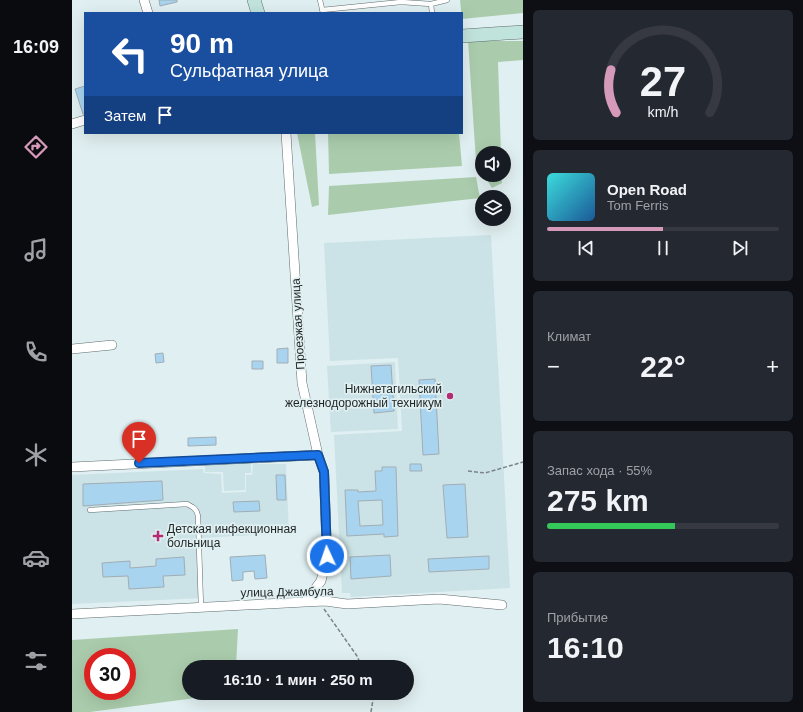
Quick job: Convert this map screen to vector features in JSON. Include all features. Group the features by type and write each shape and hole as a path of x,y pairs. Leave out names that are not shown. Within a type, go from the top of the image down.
{"street":[{"path":"144,0 148,12"},
{"path":"254,0 258,12"},
{"path":"463,36 523,32"},
{"path":"72,122 84,120"},
{"name":"Проезжая улица","path":"286,134 302,383 318,455 324,472 327,556 321,581 305,602"},
{"path":"72,349 112,345"},
{"path":"72,467 318,455"},
{"name":"улица Джамбула","path":"72,614 305,602 347,604 439,599 502,605"}],"lane":[{"path":"320,0 323,11 401,1 431,4 447,0"},
{"path":"431,4 432,12"},
{"path":"90,510 187,504 194,507 198,516 200,607"}],"path":[{"path":"468,471 485,473 523,462"},
{"path":"325,602 323,607 359,660"},
{"path":"371,712 373,700"}],"shaded area":[{"name":"Нижнетагильский железнодорожный техникум","path":"491,235 510,588 351,597 350,593 342,593 334,435 402,431 398,358 330,361 324,243"},
{"path":"395,362 398,429 331,432 327,366"},
{"path":"251,462 251,473 245,473 245,490 224,491 223,472 205,472 205,464"},
{"name":"Детская инфекционная больница","path":"253,464 286,464 289,533 201,538 203,598 72,604 72,475 203,469 204,473 221,474 222,493 246,492 246,475 252,475"}],"green space":[{"path":"460,0 523,0 523,13 463,19 463,12 461,12"},
{"path":"468,41 523,41 523,60 498,62 501,146 475,146"},
{"path":"297,134 315,134 319,205 312,207"},
{"path":"328,134 459,134 462,166 329,174"},
{"path":"475,177 475,182 477,182 478,190 475,190 475,199 328,215 329,186"},
{"path":"488,182 502,182 502,183 492,188"},
{"path":"238,629 236,660 182,660 182,700 90,712 72,712 72,640"}],"building":[{"path":"159,0 177,0 177,2 160,6"},
{"path":"84,86 84,114 83,114 75,89"},
{"path":"288,348 288,363 277,363 277,349"},
{"path":"163,353 164,362 156,363 155,354"},
{"path":"252,361 263,361 263,369 252,369"},
{"path":"391,365 394,411 374,413 371,366"},
{"path":"435,379 439,454 423,455 419,380"},
{"path":"216,437 216,445 188,446 188,438"},
{"path":"410,464 421,464 422,471 410,471"},
{"path":"382,467 396,467 398,536 384,537 384,534 347,536 345,490 358,490 358,492 376,491 375,471 382,471","holes":["382,500 383,525 360,526 358,501"]},
{"path":"276,475 285,475 286,500 277,500"},
{"path":"162,481 163,500 83,506 83,484"},
{"path":"465,484 468,537 447,538 443,485"},
{"path":"259,501 260,511 234,512 233,502"},
{"path":"265,555 267,578 255,579 254,571 243,572 243,580 232,581 230,557"},
{"path":"390,555 391,576 351,579 350,557"},
{"path":"489,556 489,569 429,572 428,559"},
{"path":"184,557 185,575 163,576 164,587 129,589 128,576 103,577 102,563 130,561 130,568 156,566 156,559"}],"place":[{"name":"Нижнетагильский железнодорожный техникум","path":"450,396"},
{"name":"Детская инфекционная больница","path":"158,536"}],"route":[{"path":"139,463 318,455 324,472 327,556"}]}
